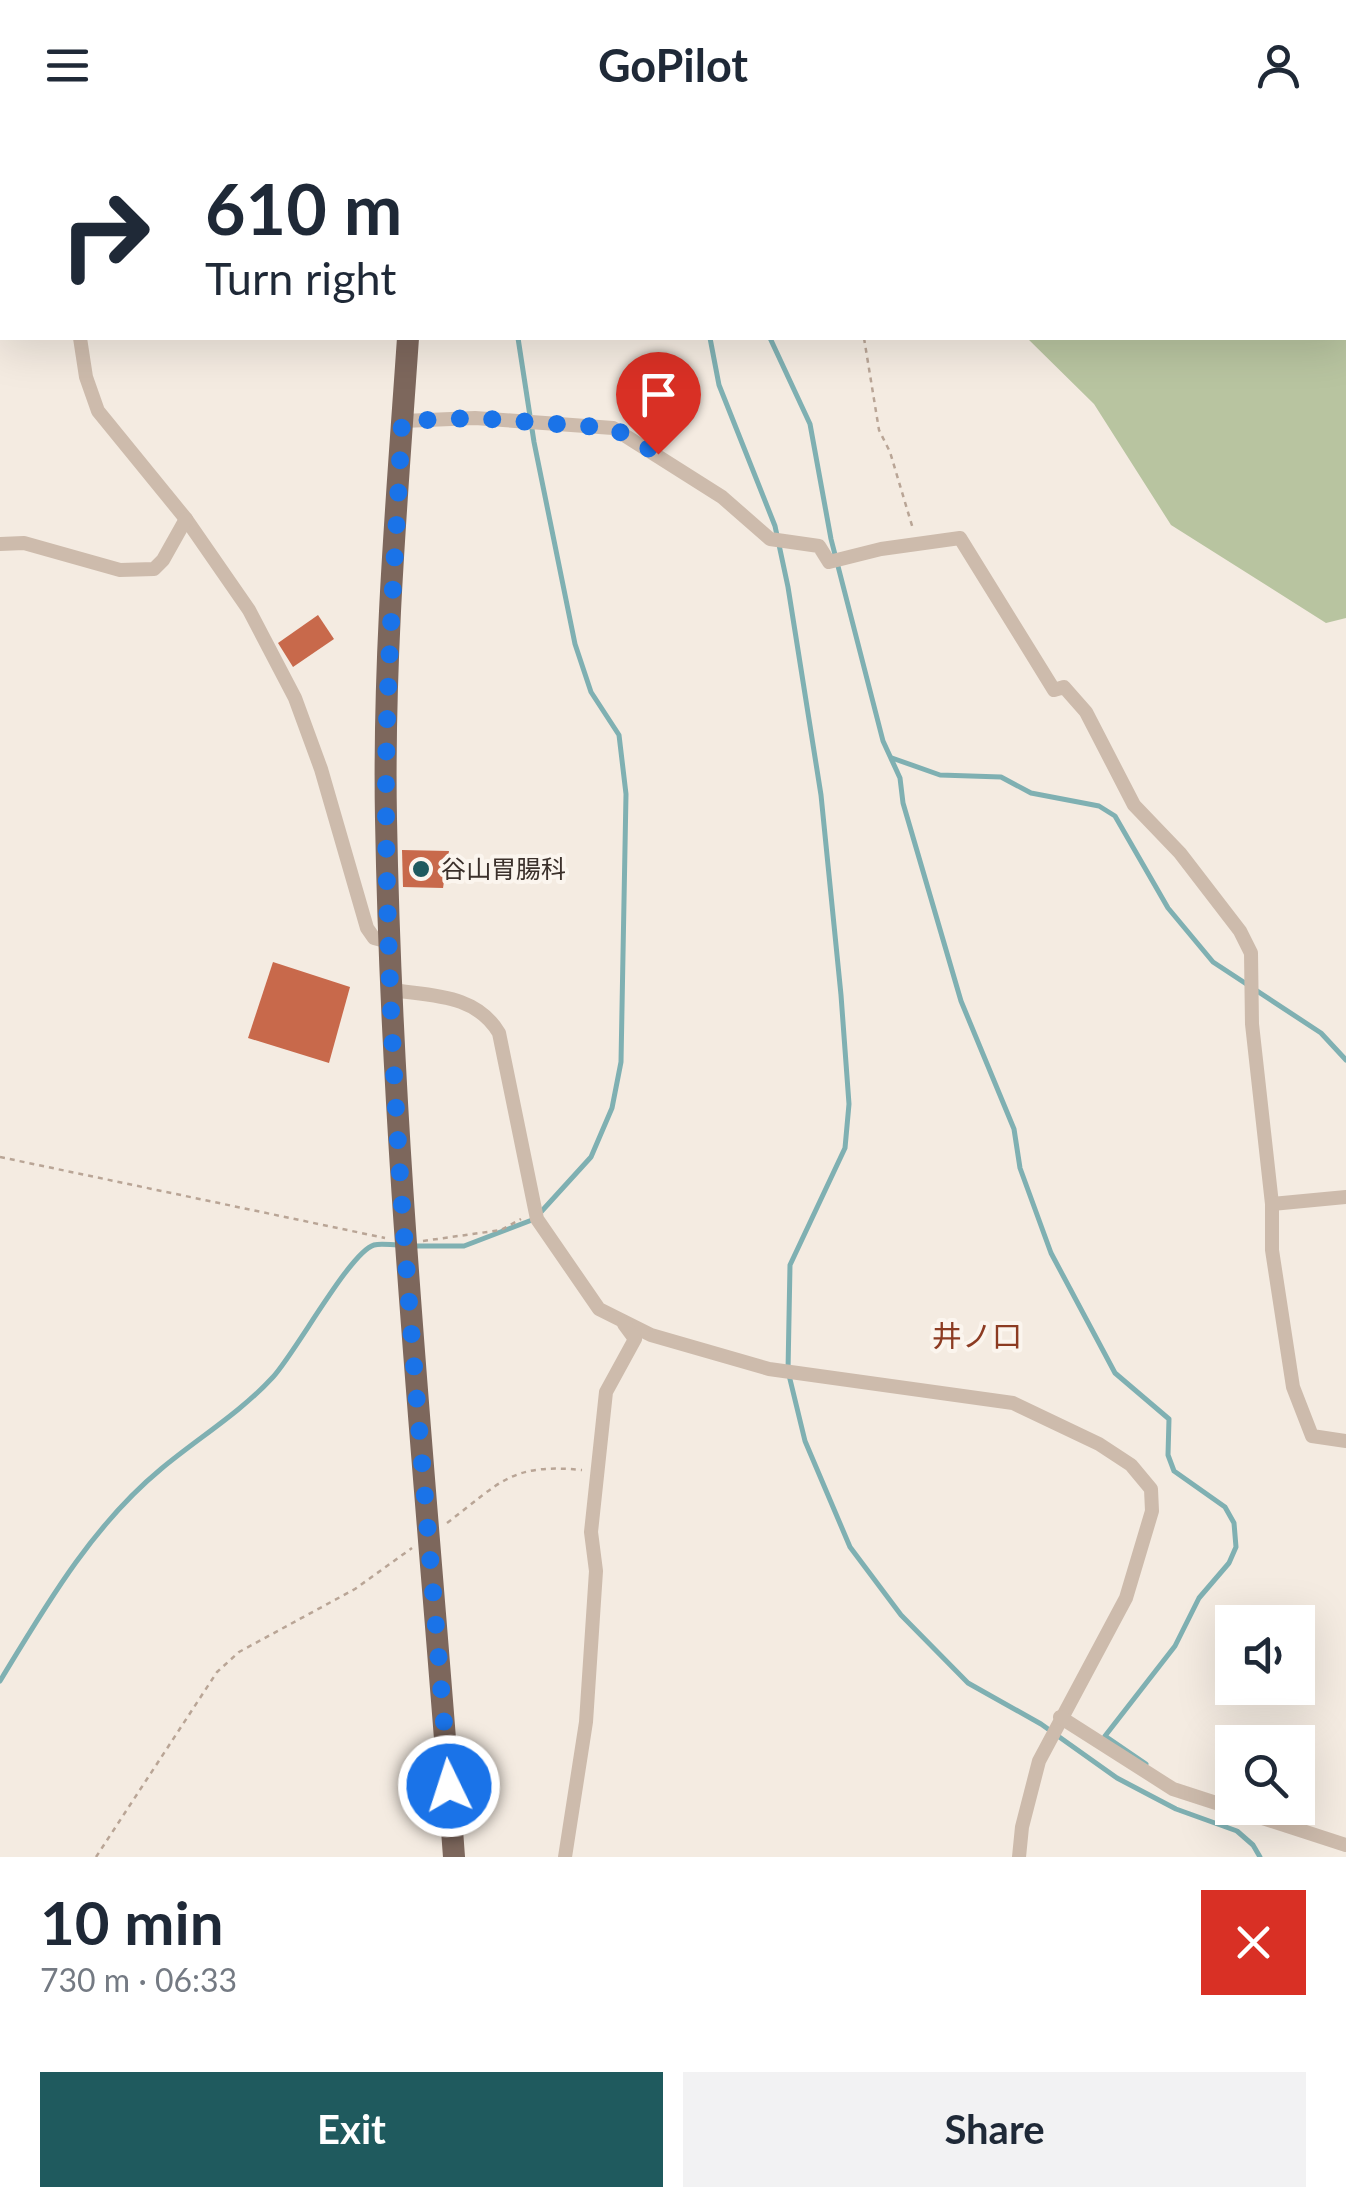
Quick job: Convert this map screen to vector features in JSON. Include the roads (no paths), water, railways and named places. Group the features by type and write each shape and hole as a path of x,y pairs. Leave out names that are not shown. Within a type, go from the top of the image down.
{"main road":[{"path":"408,340 388,692 389,942 406,1241 454,1857"}],"street":[{"path":"80,340 86,377 98,411 186,519 249,610 295,698 316,752 366,928 374,938 389,942"},
{"path":"402,421 475,418 613,428 722,497 770,539 819,546 829,562 960,538 1054,690 1064,688 1086,712 1134,805 1180,853 1251,952 1252,1024 1272,1204 1272,1250 1293,1387 1312,1436 1346,1441"},
{"path":"0,544 24,542 120,570 154,569 186,519"},
{"path":"392,990 474,1004 490,1016 499,1032 534,1212 599,1310 623,1324 768,1368 1013,1403 1099,1444 1131,1465 1151,1489 1152,1511 1126,1598 1047,1740 1030,1791 1019,1857"},
{"path":"1272,1204 1346,1197"},
{"path":"565,1857 586,1722 596,1571 591,1532 606,1392 635,1339 623,1324"},
{"path":"1060,1717 1173,1789 1346,1844"}],"waterway":[{"path":"518,340 534,442 575,644 591,692 619,735 626,794 621,1062 612,1108 591,1157 540,1213"},
{"path":"710,340 719,385 775,526 788,587 821,795 841,995 849,1104 845,1148 790,1265 788,1371 805,1441 850,1547 901,1615 968,1683 1041,1724 1117,1778 1176,1809 1237,1831 1260,1857"},
{"path":"771,340 810,424 831,539 883,741 900,778 903,803 961,1001 1014,1129 1020,1168 1051,1253 1115,1373 1169,1419 1168,1455 1174,1471 1225,1507 1234,1523 1236,1547 1229,1563 1199,1598 1175,1646 1105,1736 1146,1764"},
{"path":"892,758 940,775 1001,777 1031,793 1099,806 1115,816 1168,908 1213,962 1321,1033 1346,1060"},
{"path":"413,1246 464,1246 532,1220"},
{"path":"0,1681 72,1568 113,1515 161,1469 233,1414 273,1377 364,1252 377,1244 397,1245"}],"place":[{"name":"谷山胃腸科","path":"421,869"}],"district":[{"name":"井ノ口","path":"977,1337"}]}
